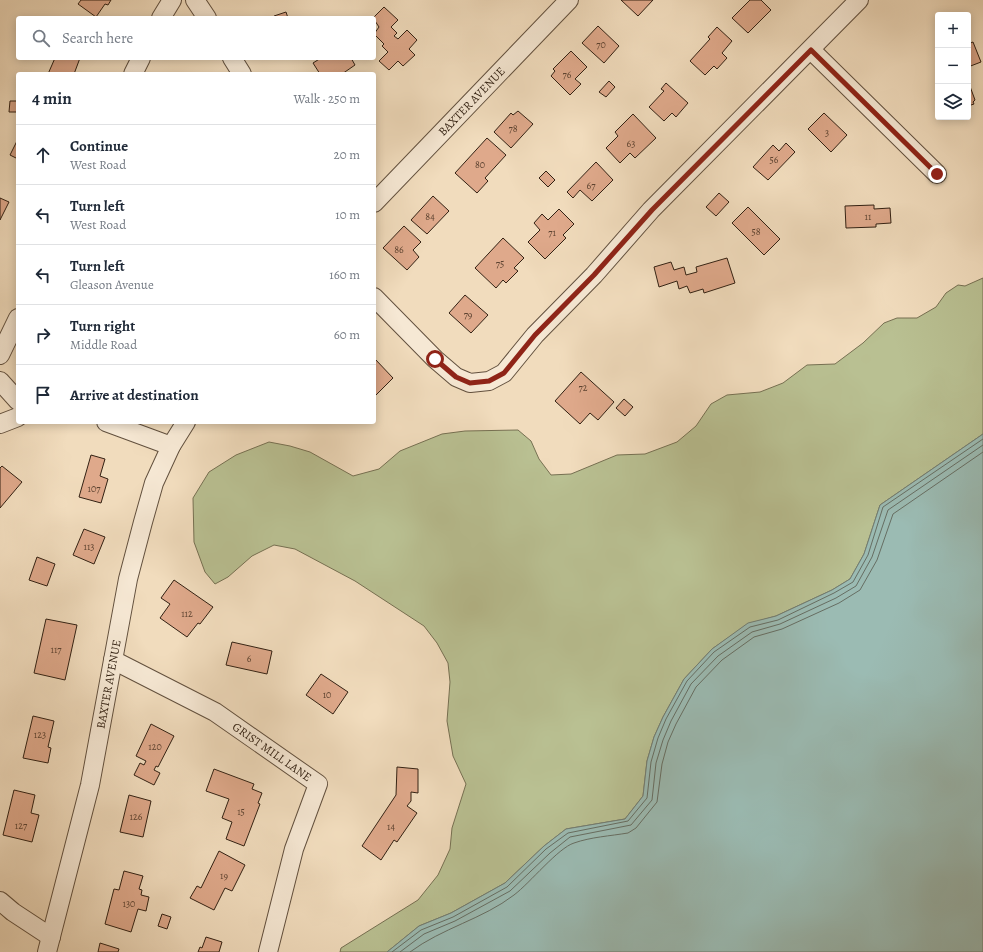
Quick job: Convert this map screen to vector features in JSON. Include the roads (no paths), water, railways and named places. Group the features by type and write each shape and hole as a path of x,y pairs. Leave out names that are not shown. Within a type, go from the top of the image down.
{"street":[{"path":"162,16 172,0"},
{"path":"195,0 205,16"},
{"name":"BAXTER AVENUE","path":"376,201 569,0"},
{"path":"376,300 435,359 456,377 470,383 489,381 504,373 535,335 594,275 652,210 859,0"},
{"path":"811,50 937,174"},
{"path":"134,72 140,60"},
{"path":"233,60 241,72"},
{"path":"0,355 16,322"},
{"path":"0,381 16,399"},
{"path":"0,424 16,418"},
{"path":"111,424 171,446"},
{"name":"BAXTER AVENUE","path":"49,944 90,785 128,578 154,483 171,446 185,424"},
{"name":"GRIST MILL LANE","path":"113,660 214,712 318,784 294,849 268,952"},
{"path":"0,901 49,944"}],"water":[{"path":"983,434 983,952 387,952 419,926 451,913 505,883 544,846 566,829 625,819 643,796 647,761 654,737 684,679 712,649 748,623 776,616 832,590 850,579 864,554 880,505"}]}
